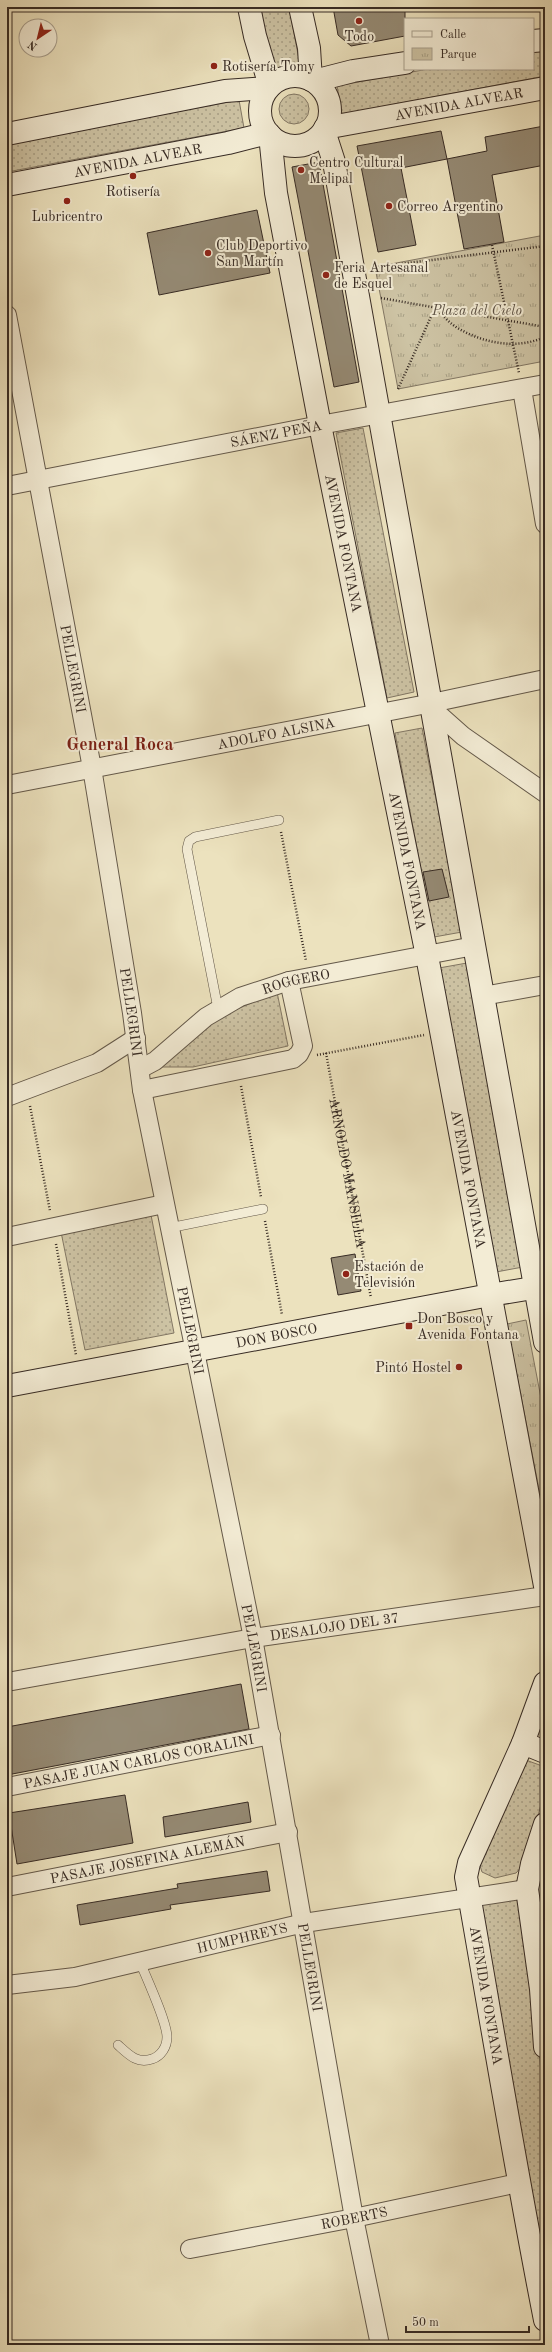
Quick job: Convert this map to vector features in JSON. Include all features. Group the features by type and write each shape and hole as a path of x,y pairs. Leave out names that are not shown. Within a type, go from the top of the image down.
{"street":[{"path":"249,7 255,36 269,87"},
{"path":"300,7 309,48 312,80 324,91 328,99 330,116 324,130 316,139 300,145 283,144 269,134 260,115 263,96 269,87 283,77 293,76 312,80 353,71 404,63"},
{"path":"534,42 545,40"},
{"path":"7,134 226,91 269,87"},
{"name":"AVENIDA ALVEAR","path":"324,130 545,88"},
{"path":"324,130 334,162 427,704 483,996 542,1283 545,1342"},
{"name":"AVENIDA ALVEAR","path":"7,185 269,134"},
{"name":"AVENIDA FONTANA","path":"269,134 276,192 320,425 427,956 545,1586"},
{"name":"PELLEGRINI","path":"7,315 92,768 136,1038 142,1090 193,1351 253,1638 304,1923 354,2218 380,2345"},
{"name":"SÁENZ PEÑA","path":"7,486 320,425 545,384"},
{"path":"522,389 545,524"},
{"name":"ADOLFO ALSINA","path":"7,785 427,704 545,679"},
{"path":"427,704 463,736 545,793"},
{"name":"ROGGERO","path":"140,1069 155,1061 218,1009 240,997 288,981 474,946"},
{"path":"142,1090 296,1057 302,1046 288,981"},
{"path":"483,996 545,985"},
{"path":"7,1097 97,1063 136,1038"},
{"path":"7,1237 164,1204"},
{"name":"DON BOSCO","path":"7,1386 490,1295 542,1283"},
{"name":"DESALOJO DEL 37","path":"7,1682 253,1638 545,1596"},
{"name":"AVENIDA FONTANA","path":"545,1683 524,1742 469,1863 466,1877 510,2125 518,2183 545,2320"},
{"name":"PASAJE JUAN CARLOS CORALINI","path":"7,1787 270,1735"},
{"path":"524,1742 545,1752"},
{"path":"545,1824 532,1864 527,1889 542,1989 545,2047"},
{"name":"PASAJE JOSEFINA ALEMÁN","path":"7,1886 288,1832"},
{"name":"HUMPHREYS","path":"7,1985 75,1977 304,1923 527,1889"},
{"name":"ROBERTS","path":"190,2249 354,2218 518,2183"}],"lane":[{"path":"218,1009 187,849 189,841 195,837 279,820"},
{"path":"169,1228 263,1209"},
{"path":"118,2045 134,2059 145,2061 156,2057 164,2050 167,2038 164,2022 140,1962"}],"path":[{"path":"492,245 522,389"},
{"path":"375,267 545,246"},
{"path":"381,298 545,327"},
{"path":"435,308 454,326 479,339 513,345 545,337"},
{"path":"398,389 435,308"},
{"path":"279,820 309,977"},
{"path":"296,1057 441,1032"},
{"name":"ARNOLDO MANSILLA","path":"326,1053 374,1317"}],"green space":[{"path":"260,7 289,7 300,65 272,70"},
{"path":"545,47 545,76 342,114 337,86 423,70 534,70 534,49"},
{"path":"294,94 305,98 309,109 305,120 294,124 283,120 279,109 283,98"},
{"path":"239,100 244,128 7,172 7,144"},
{"name":"Plaza del Cielo","path":"545,235 545,361 398,389 375,267"},
{"path":"363,428 414,692 387,698 336,433"},
{"path":"422,728 462,932 434,937 395,733"},
{"path":"467,963 523,1267 496,1272 439,968"},
{"path":"277,992 288,1046 193,1067 159,1067 221,1016"},
{"path":"151,1215 174,1333 85,1350 61,1232"},
{"path":"526,1320 545,1419 545,1520 507,1324"},
{"path":"523,1759 545,1767 545,1789 526,1862 516,1873 495,1878 482,1872 477,1856"},
{"path":"520,1898 532,1970 545,2117 545,2273 479,1904"}],"building":[{"name":"Todo","path":"333,7 405,7 404,36 351,46 338,35"},
{"path":"544,126 545,165 492,175 504,242 464,249 447,159 487,151 485,137"},
{"name":"Correo Argentino","path":"441,131 447,159 401,168 416,245 378,252 357,146"},
{"name":"Feria Artesanal de Esquel","path":"319,162 359,382 334,387 292,167"},
{"name":"Club Deportivo San Martín","path":"257,210 270,273 159,295 147,233"},
{"path":"442,869 449,897 429,901 423,872"},
{"name":"Estación de Televisión","path":"355,1254 361,1291 338,1295 331,1258"},
{"path":"241,1684 249,1729 7,1775 7,1727"},
{"path":"125,1795 133,1843 17,1864 9,1813"},
{"path":"248,1802 251,1822 165,1837 163,1817"},
{"path":"267,1871 270,1891 170,1905 171,1909 80,1925 77,1905 178,1888 177,1884"}],"place":[{"name":"Todo","path":"359,21"},
{"name":"Rotisería Tomy","path":"214,66"},
{"name":"Centro Cultural Melipal","path":"301,170"},
{"name":"Rotisería","path":"133,176"},
{"name":"Lubricentro","path":"67,201"},
{"name":"Correo Argentino","path":"389,206"},
{"name":"Club Deportivo San Martín","path":"208,253"},
{"name":"Feria Artesanal de Esquel","path":"326,275"},
{"name":"Estación de Televisión","path":"346,1274"},
{"name":"Don Bosco y Avenida Fontana","path":"409,1326"},
{"name":"Pintó Hostel","path":"459,1367"}],"district":[{"name":"General Roca","path":"120,744"}]}
